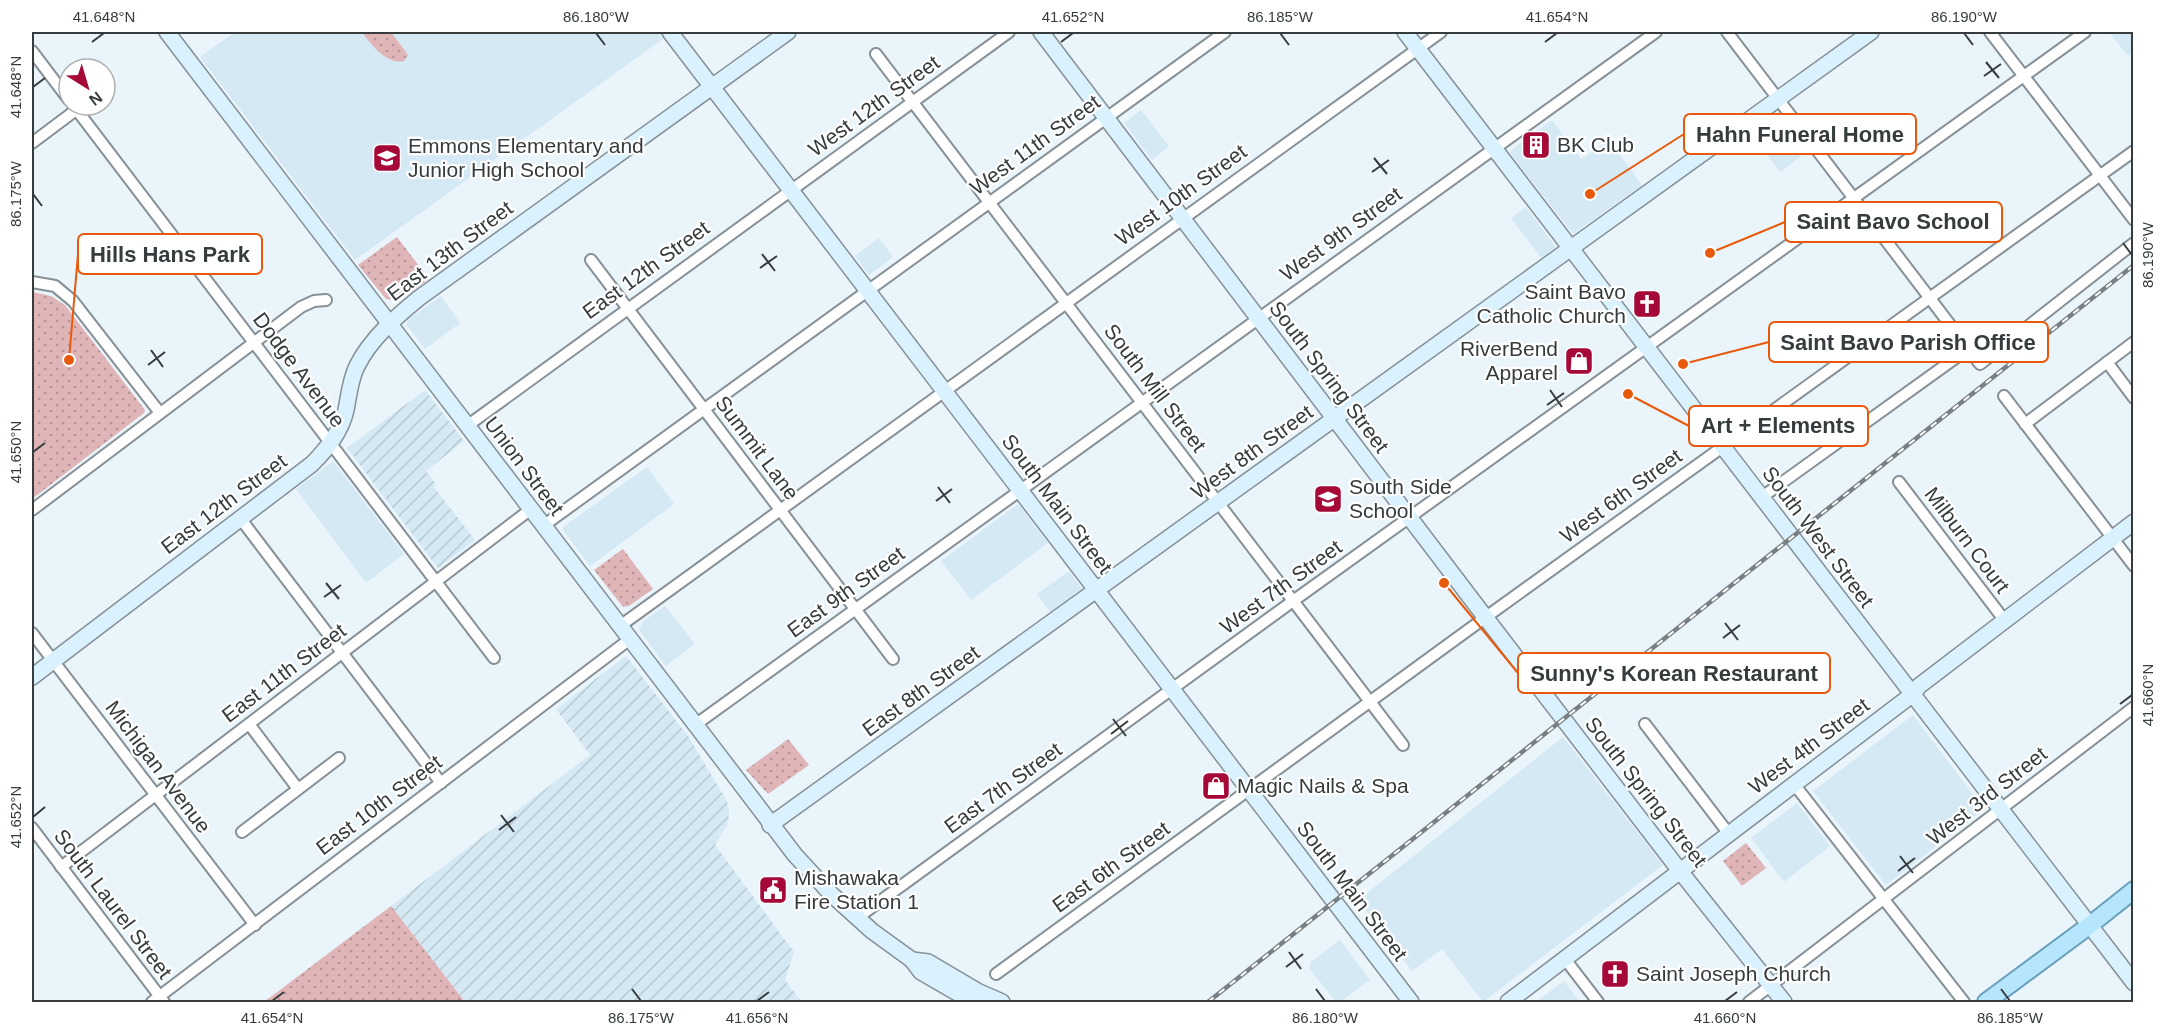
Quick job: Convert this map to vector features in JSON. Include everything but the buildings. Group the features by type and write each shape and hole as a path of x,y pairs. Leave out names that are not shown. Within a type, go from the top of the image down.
{"main road":[{"path":"1986,1002 2133,890"}],"street":[{"name":"Union Street","path":"167,32 770,825 811,873 857,918 912,960 921,972 973,1002"},
{"name":"South Main Street","path":"670,32 1411,1002"},
{"name":"East 13th Street","path":"389,324 435,285 788,32"},
{"name":"West 12th Street","path":"791,190 1010,32"},
{"name":"South Spring Street","path":"1041,32 1680,871 1784,1002"},
{"name":"West 11th Street","path":"867,290 1225,32"},
{"name":"South West Street","path":"1405,32 2133,983"},
{"name":"West 10th Street","path":"944,390 1441,32"},
{"name":"West 9th Street","path":"1021,491 1656,32"},
{"path":"1727,32 1980,364 2133,243"},
{"name":"West 8th Street","path":"1096,591 1871,32"},
{"path":"1990,32 2133,220"},
{"name":"West 7th Street","path":"1172,690 2085,32"},
{"path":"32,51 57,84"},
{"name":"South Mill Street","path":"876,54 1403,745"},
{"path":"32,143 62,117"},
{"name":"Dodge Avenue","path":"82,117 494,658"},
{"name":"West 6th Street","path":"1248,790 2133,152"},
{"name":"East 12th Street","path":"467,426 791,190"},
{"name":"Summit Lane","path":"591,260 893,659"},
{"path":"32,282 46,283 63,291 73,300 160,413"},
{"path":"543,526 867,290"},
{"path":"32,510 301,307 314,301 326,300"},
{"name":"East 12th Street","path":"32,677 312,464 330,443 346,413 357,366 389,324"},
{"path":"2025,424 2133,342"},
{"path":"1761,497 1968,349"},
{"path":"2107,362 2133,398"},
{"path":"620,626 944,390"},
{"path":"2004,396 2133,566"},
{"name":"Milburn Court","path":"1899,482 2005,621"},
{"name":"East 9th Street","path":"695,726 1021,491"},
{"name":"East 11th Street","path":"60,867 531,509"},
{"path":"240,518 441,783"},
{"name":"West 4th Street","path":"1508,1002 1912,694 1919,686 2133,522"},
{"name":"East 8th Street","path":"770,825 1096,591"},
{"name":"Michigan Avenue","path":"32,633 255,925"},
{"name":"East 10th Street","path":"159,1001 630,639"},
{"name":"East 7th Street","path":"857,918 1172,690"},
{"name":"West 3rd Street","path":"1749,1002 2133,707"},
{"path":"249,724 298,789"},
{"path":"1645,724 1729,834"},
{"path":"242,832 339,758"},
{"path":"1794,784 1964,1002"},
{"name":"East 6th Street","path":"996,974 1248,790"},
{"name":"South Laurel Street","path":"32,828 159,1001"},
{"path":"1565,959 1598,1002"},
{"path":"912,960 928,962 1002,1002"}],"shaded area":[{"name":"Emmons Elementary and Junior High School","path":"235,32 657,32 663,39 355,260 200,57"},
{"path":"362,32 391,32 408,55 404,61 386,57"},
{"path":"2109,32 2132,32 2133,52 2128,56"},
{"path":"1141,110 1169,146 1152,160 1124,123"},
{"path":"1779,111 1809,150 1780,172 1751,132"},
{"path":"1552,120 1581,159 1609,140 1642,185 1573,234 1510,153"},
{"path":"1526,207 1556,247 1541,258 1511,218"},
{"path":"397,237 429,279 403,296 386,299 358,265"},
{"path":"879,238 893,257 869,275 855,256"},
{"path":"33,292 51,296 65,305 145,410 32,499"},
{"path":"441,296 460,323 425,349 406,324 409,319"},
{"path":"425,390 464,441 426,471 436,484 434,487 475,540 438,568 347,448"},
{"path":"333,461 404,554 366,583 296,489"},
{"path":"647,467 674,504 590,566 563,527"},
{"path":"1018,504 1048,543 971,600 941,561"},
{"path":"623,549 653,589 629,606 623,607 594,570"},
{"path":"1069,571 1082,589 1050,612 1037,594"},
{"path":"665,606 695,644 666,666 639,630 643,621"},
{"path":"626,656 688,736 727,801 728,824 715,845 794,952 785,980 802,1002 465,1002 391,906 590,755 556,709"},
{"path":"1913,715 1984,809 1886,885 1813,791"},
{"path":"1563,737 1663,865 1483,1002 1442,949 1412,971 1358,900"},
{"path":"788,739 809,765 768,794 746,770"},
{"path":"1797,803 1830,846 1784,882 1751,838"},
{"path":"1746,843 1766,868 1742,886 1723,861"},
{"path":"391,906 465,1002 264,1002"},
{"path":"1340,940 1370,980 1340,1002 1336,1002 1309,968 1311,962"},
{"path":"1564,981 1580,1002 1536,1002"}],"railway":[{"path":"1208,1002 2134,265"}],"place":[{"name":"BK Club","path":"1536,145"},
{"name":"Emmons Elementary and Junior High School","path":"387,158"},
{"name":"Hahn Funeral Home","path":"1590,194"},
{"name":"Saint Bavo School","path":"1710,253"},
{"name":"Saint Bavo Catholic Church","path":"1647,304"},
{"name":"Hills Hans Park","path":"69,360"},
{"name":"RiverBend Apparel","path":"1579,361"},
{"name":"Saint Bavo Parish Office","path":"1683,364"},
{"name":"Art + Elements","path":"1628,394"},
{"name":"South Side School","path":"1328,499"},
{"name":"Sunny's Korean Restaurant","path":"1444,583"},
{"name":"Magic Nails & Spa","path":"1216,786"},
{"name":"Mishawaka Fire Station 1","path":"773,890"},
{"name":"Saint Joseph Church","path":"1615,974"}]}
